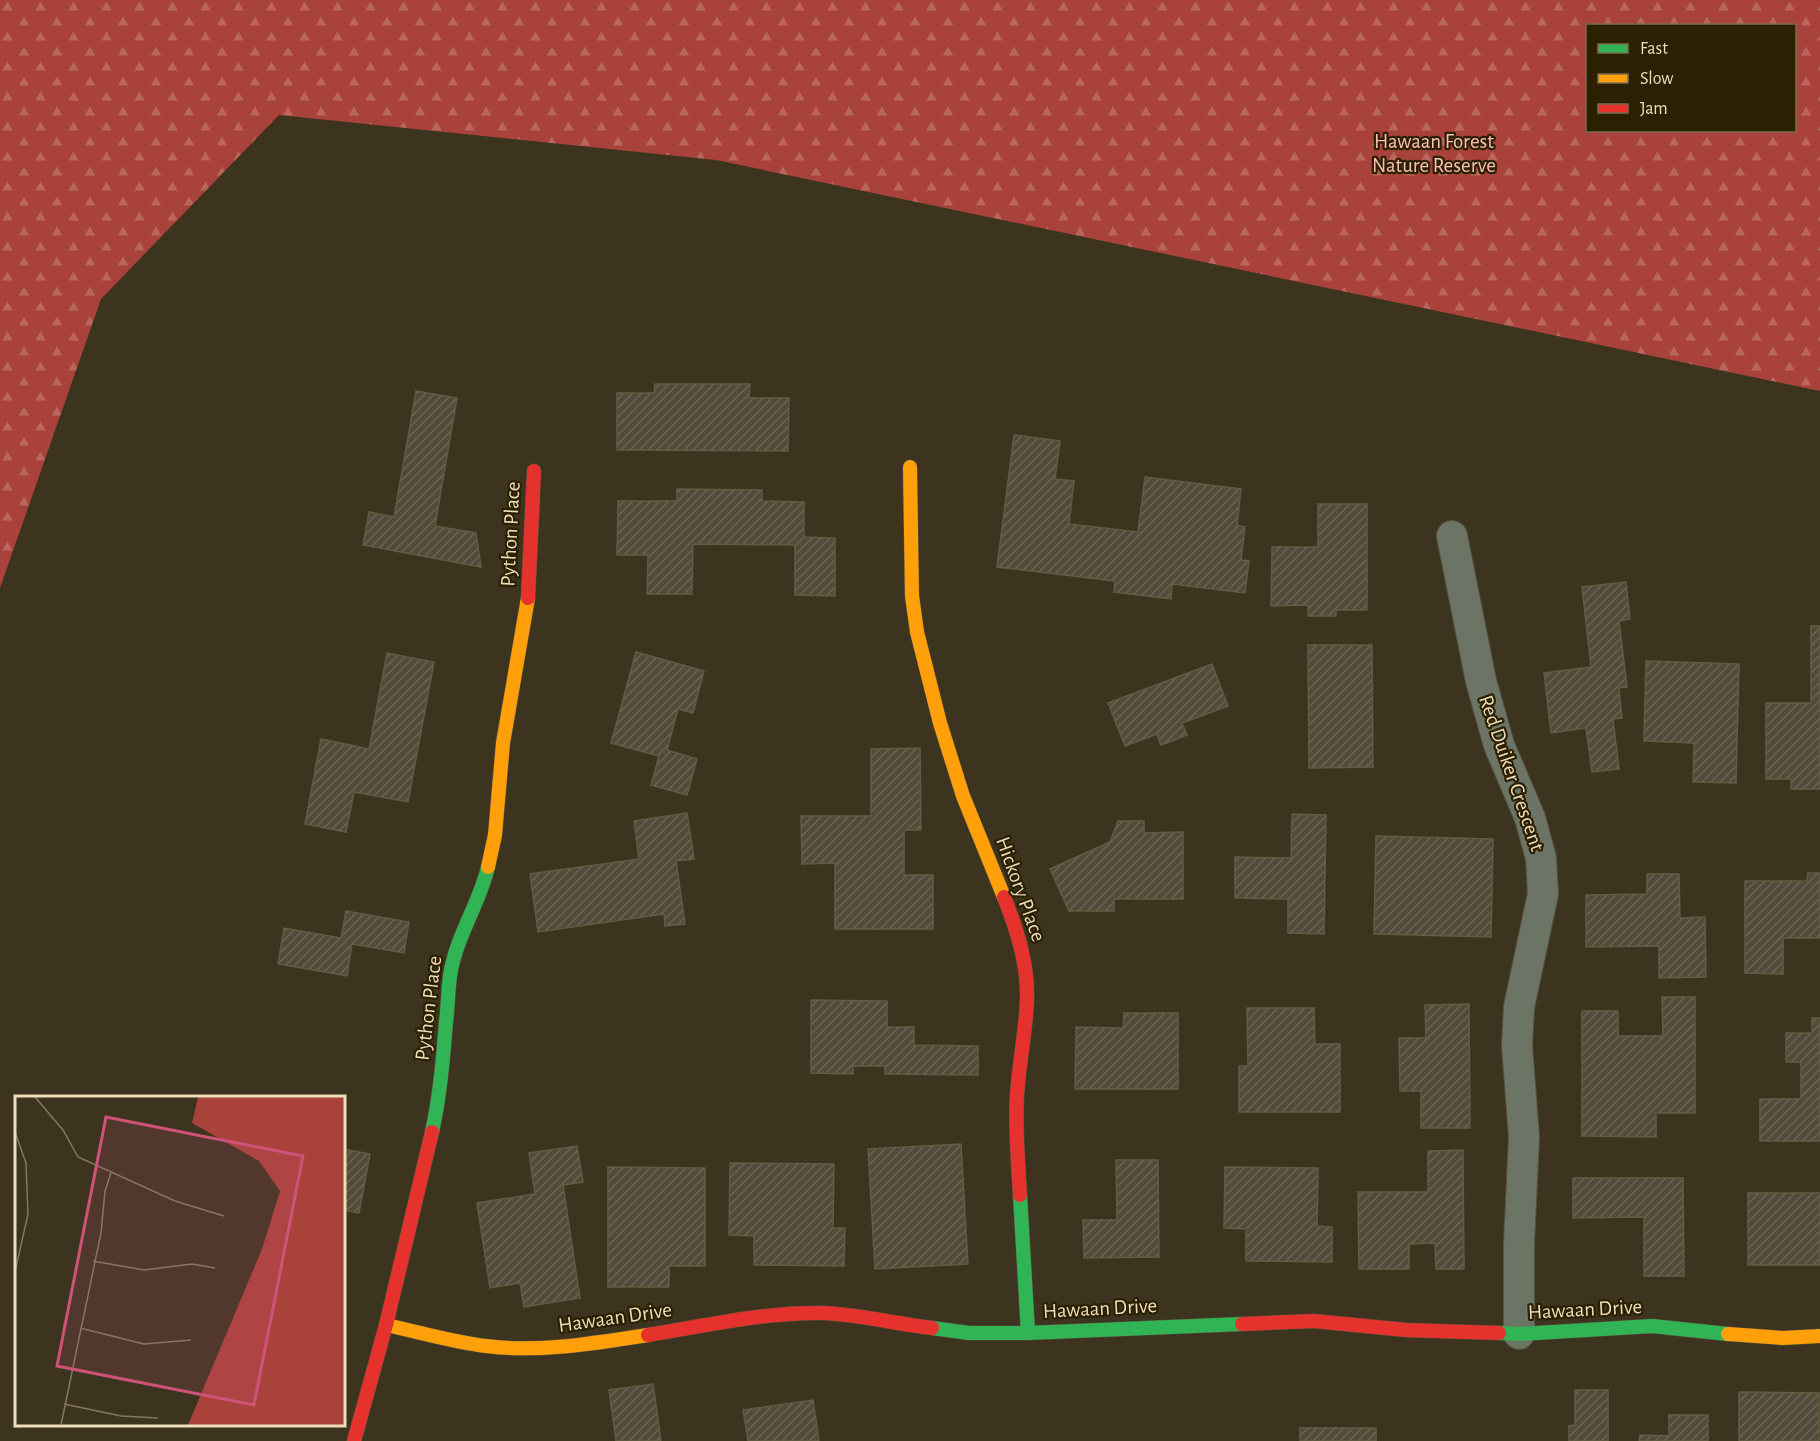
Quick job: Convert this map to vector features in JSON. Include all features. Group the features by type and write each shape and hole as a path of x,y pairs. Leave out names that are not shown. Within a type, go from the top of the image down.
{"street":[{"name":"Hickory Place","path":"910,467 912,596 916,633 940,723 963,796 1014,922 1025,964 1027,998 1018,1084 1016,1134 1028,1333"},
{"name":"Python Place","path":"354,1441 386,1324 437,1110 450,976 457,944 484,882 495,835 503,743 527,608 534,471"},
{"name":"Red Duiker Crescent","path":"1452,536 1481,681 1496,734 1530,818 1541,858 1543,894 1519,1017 1518,1046 1524,1137 1519,1245 1519,1334"},
{"name":"Hawaan Drive","path":"386,1324 486,1346 518,1348 602,1342 779,1314 833,1314 864,1317 969,1333 1028,1333 1314,1321 1406,1330 1519,1334 1652,1326 1782,1338 1820,1336"}],"green space":[{"name":"Hawaan Forest Nature Reserve","path":"0,0 1820,0 1820,391 716,160 279,115 101,299 0,588"}],"building":[{"path":"655,384 750,384 749,398 789,398 788,451 617,450 617,393 654,393"},
{"path":"416,391 457,398 435,526 476,533 481,567 363,545 369,512 394,517"},
{"path":"1014,435 1060,441 1055,479 1074,481 1069,524 1138,532 1145,477 1241,489 1237,525 1245,527 1241,560 1249,561 1245,593 1172,584 1171,599 1114,592 1115,581 997,567"},
{"path":"677,489 762,490 762,501 804,502 804,537 835,538 835,596 795,595 795,545 693,544 692,594 647,594 648,555 617,555 618,501 677,501"},
{"path":"1318,504 1367,504 1367,610 1336,610 1336,616 1308,616 1308,605 1271,606 1272,547 1318,547"},
{"path":"1626,582 1630,619 1619,621 1627,687 1619,688 1622,718 1613,719 1619,769 1592,772 1586,728 1551,733 1544,673 1591,667 1582,587"},
{"path":"1811,626 1820,626 1820,789 1791,789 1791,779 1766,779 1766,703 1811,703"},
{"path":"1308,645 1372,645 1373,767 1309,768"},
{"path":"636,652 704,671 693,713 678,709 667,750 697,759 687,795 651,785 659,756 611,743"},
{"path":"387,653 434,662 408,802 354,792 346,832 305,824 321,739 369,749"},
{"path":"1646,661 1739,664 1736,783 1693,782 1694,743 1644,741"},
{"path":"1212,664 1228,706 1182,723 1187,735 1161,745 1157,734 1125,746 1108,703"},
{"path":"920,748 921,830 904,830 904,875 933,875 933,929 835,929 835,863 802,864 801,816 871,816 871,749"},
{"path":"687,813 694,859 676,861 685,924 665,926 664,914 538,932 530,874 639,859 634,821"},
{"path":"1292,814 1326,815 1324,934 1288,933 1288,899 1235,898 1235,857 1291,858"},
{"path":"1118,821 1144,821 1144,833 1183,832 1183,899 1114,899 1114,911 1069,911 1050,869 1110,842"},
{"path":"1376,836 1493,839 1491,937 1374,934"},
{"path":"1808,873 1820,873 1820,938 1783,938 1783,974 1745,973 1745,881 1807,881"},
{"path":"1647,874 1679,874 1680,918 1705,917 1706,977 1659,978 1659,946 1586,947 1586,895 1647,894"},
{"path":"346,911 409,922 404,953 352,944 347,976 278,964 284,928 341,938"},
{"path":"1662,997 1695,997 1695,1113 1656,1113 1656,1137 1582,1136 1582,1011 1618,1011 1618,1036 1663,1036"},
{"path":"811,1000 887,1001 887,1027 914,1027 914,1045 978,1046 978,1075 885,1074 885,1066 853,1066 853,1074 811,1073"},
{"path":"1469,1004 1470,1128 1421,1128 1421,1091 1400,1091 1399,1038 1426,1038 1425,1005"},
{"path":"1247,1008 1314,1008 1315,1044 1340,1044 1340,1112 1239,1112 1239,1066 1248,1066"},
{"path":"1124,1013 1178,1013 1178,1089 1075,1089 1076,1027 1123,1028"},
{"path":"1812,1018 1820,1018 1820,1141 1760,1141 1760,1099 1801,1099 1801,1062 1786,1062 1786,1033 1812,1033"},
{"path":"961,1144 968,1264 875,1269 868,1149"},
{"path":"577,1146 583,1182 563,1185 580,1298 524,1307 520,1283 490,1288 477,1203 535,1194 529,1153"},
{"path":"345,1149 370,1154 359,1213 345,1210"},
{"path":"1463,1150 1464,1269 1436,1269 1435,1243 1409,1244 1409,1269 1359,1269 1358,1192 1428,1192 1428,1151"},
{"path":"1116,1160 1158,1160 1159,1257 1084,1258 1083,1220 1117,1220"},
{"path":"730,1163 834,1164 833,1228 845,1228 844,1266 754,1265 754,1236 729,1235"},
{"path":"608,1167 705,1168 705,1266 669,1266 669,1287 608,1287"},
{"path":"1225,1167 1318,1168 1317,1226 1332,1227 1332,1262 1246,1261 1246,1229 1224,1228"},
{"path":"1573,1178 1683,1178 1684,1276 1644,1276 1644,1217 1573,1218"},
{"path":"1748,1193 1820,1193 1820,1265 1748,1265"},
{"path":"653,1384 661,1441 616,1441 609,1390"},
{"path":"1575,1390 1608,1390 1608,1441 1569,1441 1569,1426 1575,1425"},
{"path":"1739,1392 1819,1393 1819,1441 1739,1441"},
{"path":"813,1400 819,1441 748,1441 743,1410"},
{"path":"1669,1415 1708,1415 1708,1441 1639,1441 1640,1435 1669,1436"},
{"path":"1300,1428 1376,1428 1376,1441 1300,1441"}],"traffic: fast":[{"path":"432,1132 441,1077 449,982 453,961 488,867"},
{"path":"1020,1195 1028,1333"},
{"path":"932,1328 969,1333 1028,1333 1242,1324"},
{"path":"1499,1333 1519,1334 1652,1326 1728,1334"}],"traffic: slow":[{"path":"910,467 912,596 917,632 940,723 963,796 1004,897"},
{"path":"488,867 495,835 503,743 528,598"},
{"path":"386,1325 461,1342 506,1348 547,1348 648,1335"},
{"path":"1728,1334 1782,1338 1820,1336"}],"traffic: jam":[{"path":"528,598 534,471"},
{"path":"1004,897 1021,947 1027,986 1016,1107 1020,1195"},
{"path":"354,1441 386,1325 432,1132"},
{"path":"648,1335 735,1320 800,1313 850,1315 932,1328"},
{"path":"1242,1324 1314,1321 1406,1330 1499,1333"}]}
